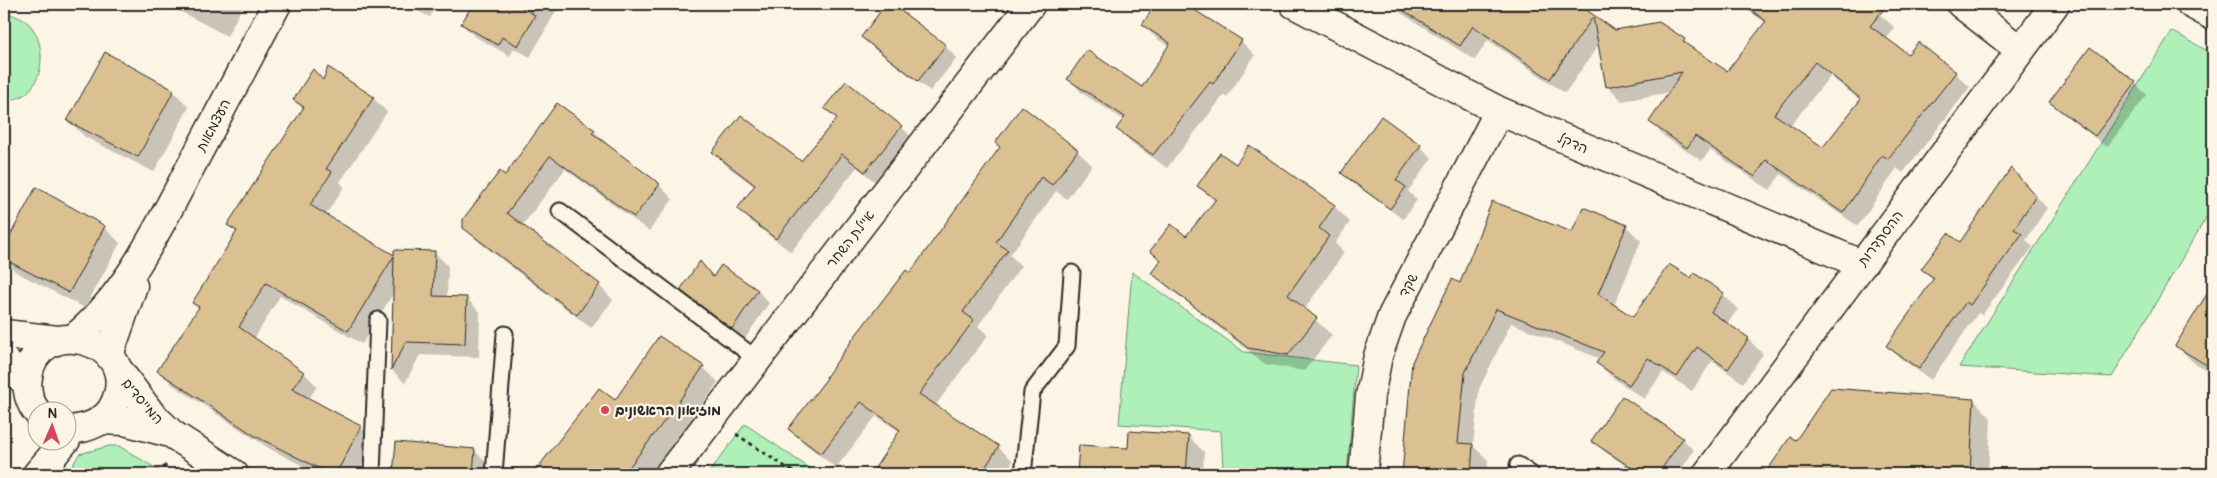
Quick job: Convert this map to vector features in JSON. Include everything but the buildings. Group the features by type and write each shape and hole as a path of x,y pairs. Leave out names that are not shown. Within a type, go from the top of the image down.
{"street":[{"name":"העצמאות","path":"112,361 124,306 148,247 278,4"},
{"name":"איילת השחר","path":"669,474 1031,4"},
{"name":"הדקל","path":"1294,4 1499,112 1861,264"},
{"path":"1961,4 2020,50"},
{"name":"ההסתדרות","path":"1707,474 2055,4"},
{"path":"2191,4 2213,16"},
{"name":"שקד","path":"1363,474 1370,396 1378,356 1392,316 1499,112"},
{"name":"העצמאות","path":"33,400 28,371 34,359 44,348 66,339 92,324 109,304 148,247"},
{"path":"4,334 66,339"},
{"name":"המייסדים","path":"66,339 89,340 100,346 152,415 172,434 234,474"},
{"path":"4,360 30,400"},
{"path":"78,431 114,405 119,392 119,379 112,361"},
{"name":"המייסדים","path":"78,432 124,422 172,434"},
{"path":"32,474 38,450"},
{"path":"37,474 60,450"}],"lane":[{"path":"560,211 758,360"},
{"path":"1023,474 1032,392 1066,346 1072,273"},
{"path":"372,474 378,320"},
{"path":"494,474 505,334"},
{"path":"1518,465 1531,474"}],"path":[{"path":"713,418 796,474"}],"green space":[{"path":"4,11 22,19 31,26 37,37 41,61 39,74 27,93 17,98 4,100"},
{"path":"2172,31 2213,54 2213,206 2112,377 1959,367"},
{"path":"1132,272 1244,352 1356,365 1347,474 1271,474 1223,469 1221,431 1119,424"},
{"path":"745,424 818,474 708,474"},
{"path":"109,446 119,446 165,474 68,474 79,454"}],"place":[{"name":"מוזיאון הראשונים","path":"605,410"}]}
